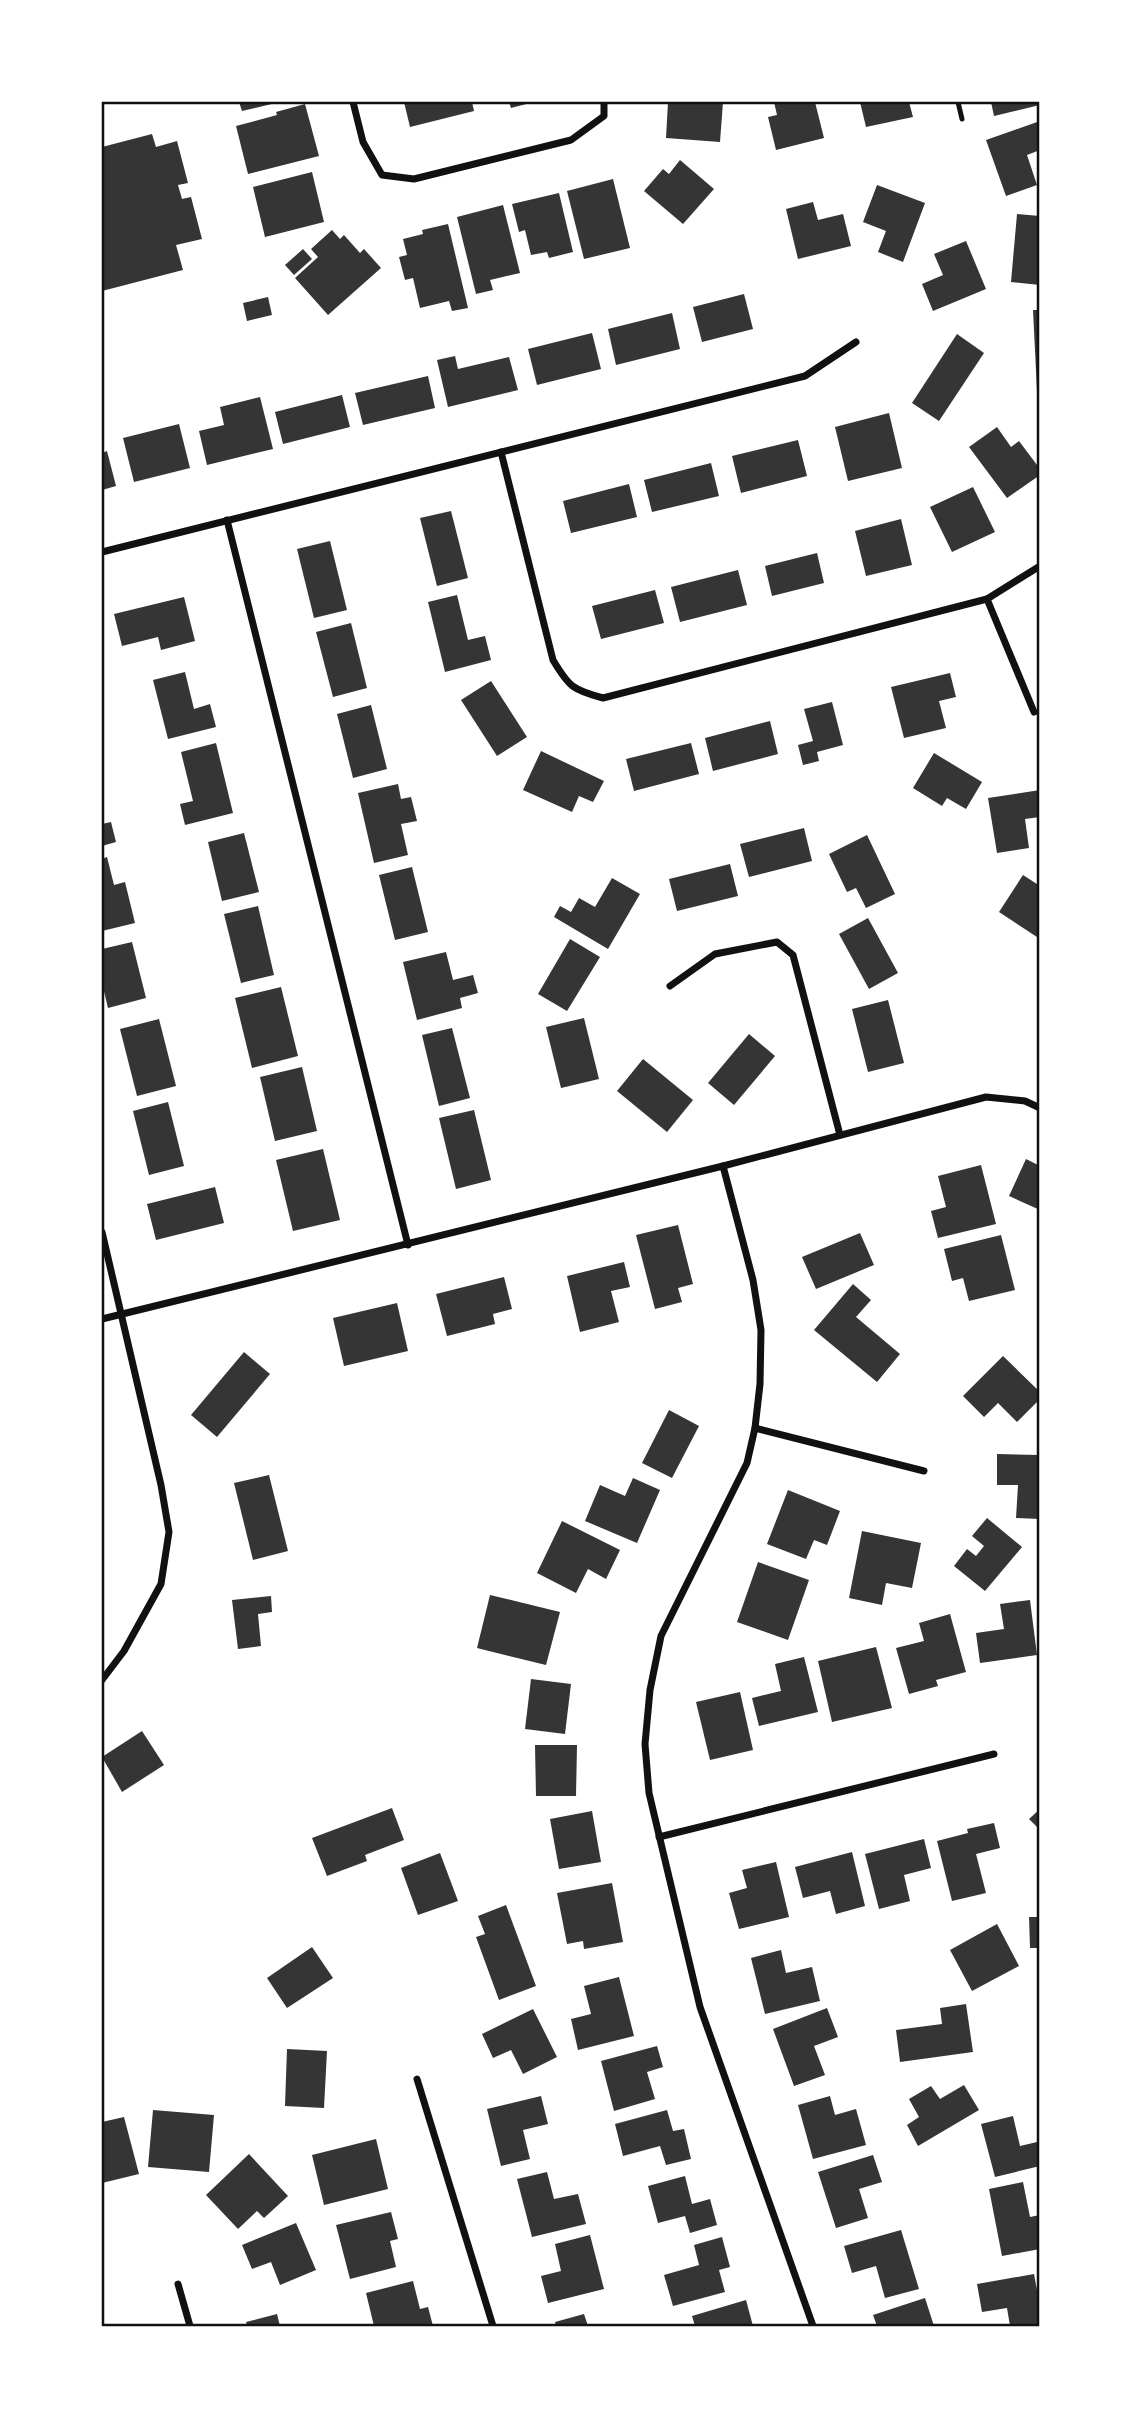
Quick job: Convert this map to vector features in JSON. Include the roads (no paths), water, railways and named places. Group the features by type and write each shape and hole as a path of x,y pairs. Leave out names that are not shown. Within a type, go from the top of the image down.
{"street":[{"path":"353,102 363,142 382,175 414,179 571,140 604,116 604,102"},
{"path":"102,552 805,376 856,342"},
{"path":"500,452 553,660 576,691 603,698 987,599 1040,566"},
{"path":"227,520 408,1245"},
{"path":"987,599 1034,712"},
{"path":"670,986 715,954 778,942 793,955 839,1135"},
{"path":"102,1319 723,1166 986,1097 1025,1101 1040,1108"},
{"path":"723,1166 753,1280 761,1331 760,1384 755,1428 747,1463 661,1636 650,1690 645,1744 649,1793 700,2007 813,2326"},
{"path":"102,1232 162,1485 169,1532 161,1584 124,1651 102,1680"},
{"path":"755,1428 924,1471"},
{"path":"659,1838 994,1754"},
{"path":"416,2080 493,2326"},
{"path":"178,2284 190,2326"}],"lane":[{"path":"958,102 962,119"}]}
